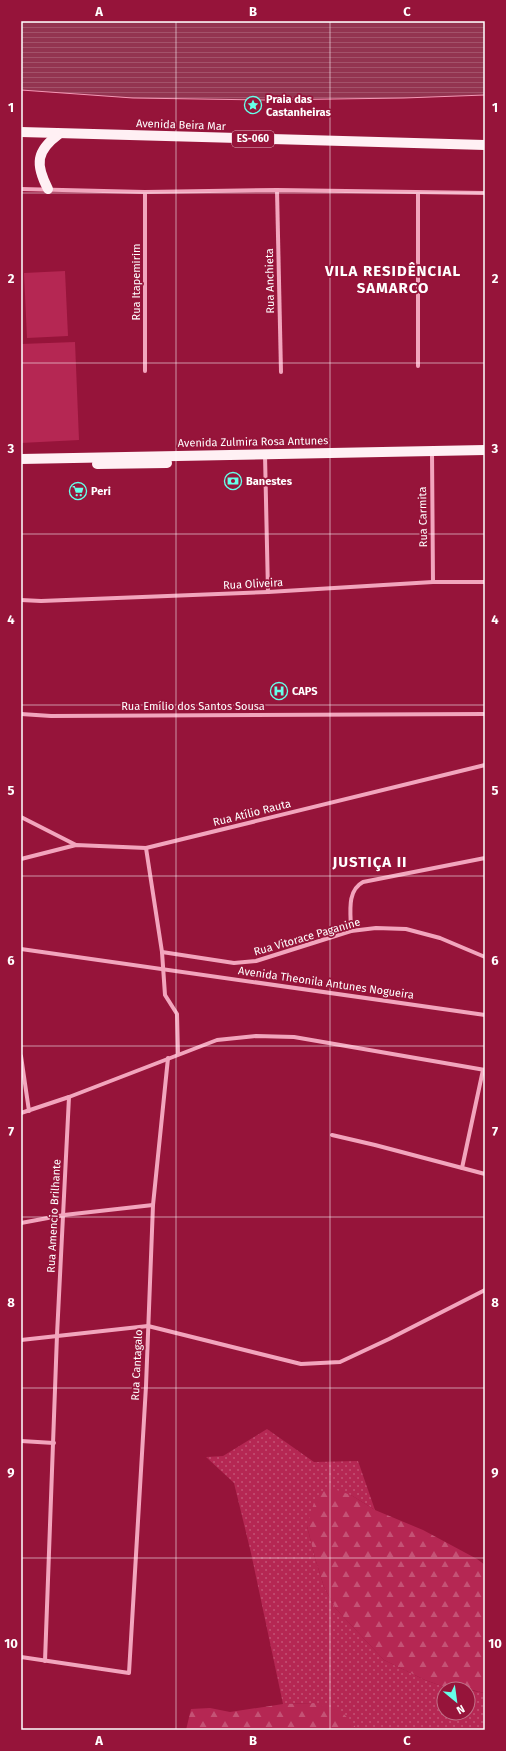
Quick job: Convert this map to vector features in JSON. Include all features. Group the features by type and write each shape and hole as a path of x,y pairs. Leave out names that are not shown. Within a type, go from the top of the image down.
{"main road":[{"name":"Avenida Beira Mar","path":"21,132 485,145"},
{"path":"48,189 41,174 40,161 42,151 48,142 59,134"},
{"name":"Avenida Zulmira Rosa Antunes","path":"21,465 432,454 485,450"},
{"name":"Avenida Zulmira Rosa Antunes","path":"432,454 485,457"},
{"name":"Avenida Zulmira Rosa Antunes","path":"21,459 265,458"}],"street":[{"path":"21,189 145,192 277,190 485,193"},
{"name":"Rua Anchieta","path":"277,190 281,372"},
{"name":"Rua Itapemirim","path":"145,192 145,371"},
{"path":"418,193 418,366"},
{"name":"Rua Carmita","path":"432,454 433,582"},
{"path":"265,458 268,592"},
{"name":"Rua Oliveira","path":"21,600 41,601 268,592 433,582 485,582"},
{"name":"Rua Emílio dos Santos Sousa","path":"21,714 51,716 485,714"},
{"name":"Rua Atílio Rauta","path":"21,859 76,845 146,848 485,766"},
{"path":"21,816 76,845"},
{"path":"146,848 162,952 165,995 177,1014 178,1054"},
{"path":"351,931 351,897 357,885 363,882 485,858"},
{"name":"Rua Vitorace Paganine","path":"162,952 234,963 256,961 351,931 376,928 406,929 440,938 485,957"},
{"name":"Avenida Theonila Antunes Nogueira","path":"21,949 164,968 485,1015"},
{"path":"21,1113 69,1097 217,1040 256,1036 294,1037 484,1070 462,1168"},
{"path":"21,1056 29,1110"},
{"name":"Rua Cantagalo","path":"45,1661 129,1673 148,1326 153,1205 168,1058"},
{"name":"Rua Amencio Brilhante","path":"45,1661 57,1335 69,1097"},
{"path":"332,1136 375,1145 485,1174"},
{"path":"21,1223 64,1215 153,1205"},
{"path":"21,1340 148,1326 302,1364 340,1362 390,1339 485,1290"},
{"path":"21,1441 54,1443"},
{"path":"21,1658 45,1661"}],"green space":[{"path":"65,271 68,336 27,338 24,273"},
{"path":"75,342 79,440 21,443 21,344"},
{"path":"267,1429 314,1462 358,1461 375,1510 351,1495 307,1526 324,1587 336,1609 384,1660 436,1684 436,1721 476,1721 476,1691 485,1693 485,1730 355,1730 355,1726 315,1703 283,1704 251,1553 234,1483 206,1457 223,1456"},
{"path":"328,1487 351,1495 375,1510 423,1530 477,1559 485,1565 485,1693 476,1691 476,1681 436,1681 436,1684 384,1660 336,1609 324,1587 307,1526 315,1499"},
{"path":"315,1703 340,1710 355,1726 355,1730 186,1730 191,1709 210,1708 230,1712 283,1704"}],"shaded area":[{"path":"21,21 485,21 485,95 264,100 133,98 21,90"}],"place":[{"name":"Praia das Castanheiras","path":"253,105"},
{"name":"Banestes","path":"233,481"},
{"name":"Peri","path":"78,491"},
{"name":"CAPS","path":"279,691"}],"district":[{"name":"VILA RESIDÊNCIAL SAMARCO","path":"393,280"},
{"name":"JUSTIÇA II","path":"370,862"}]}
